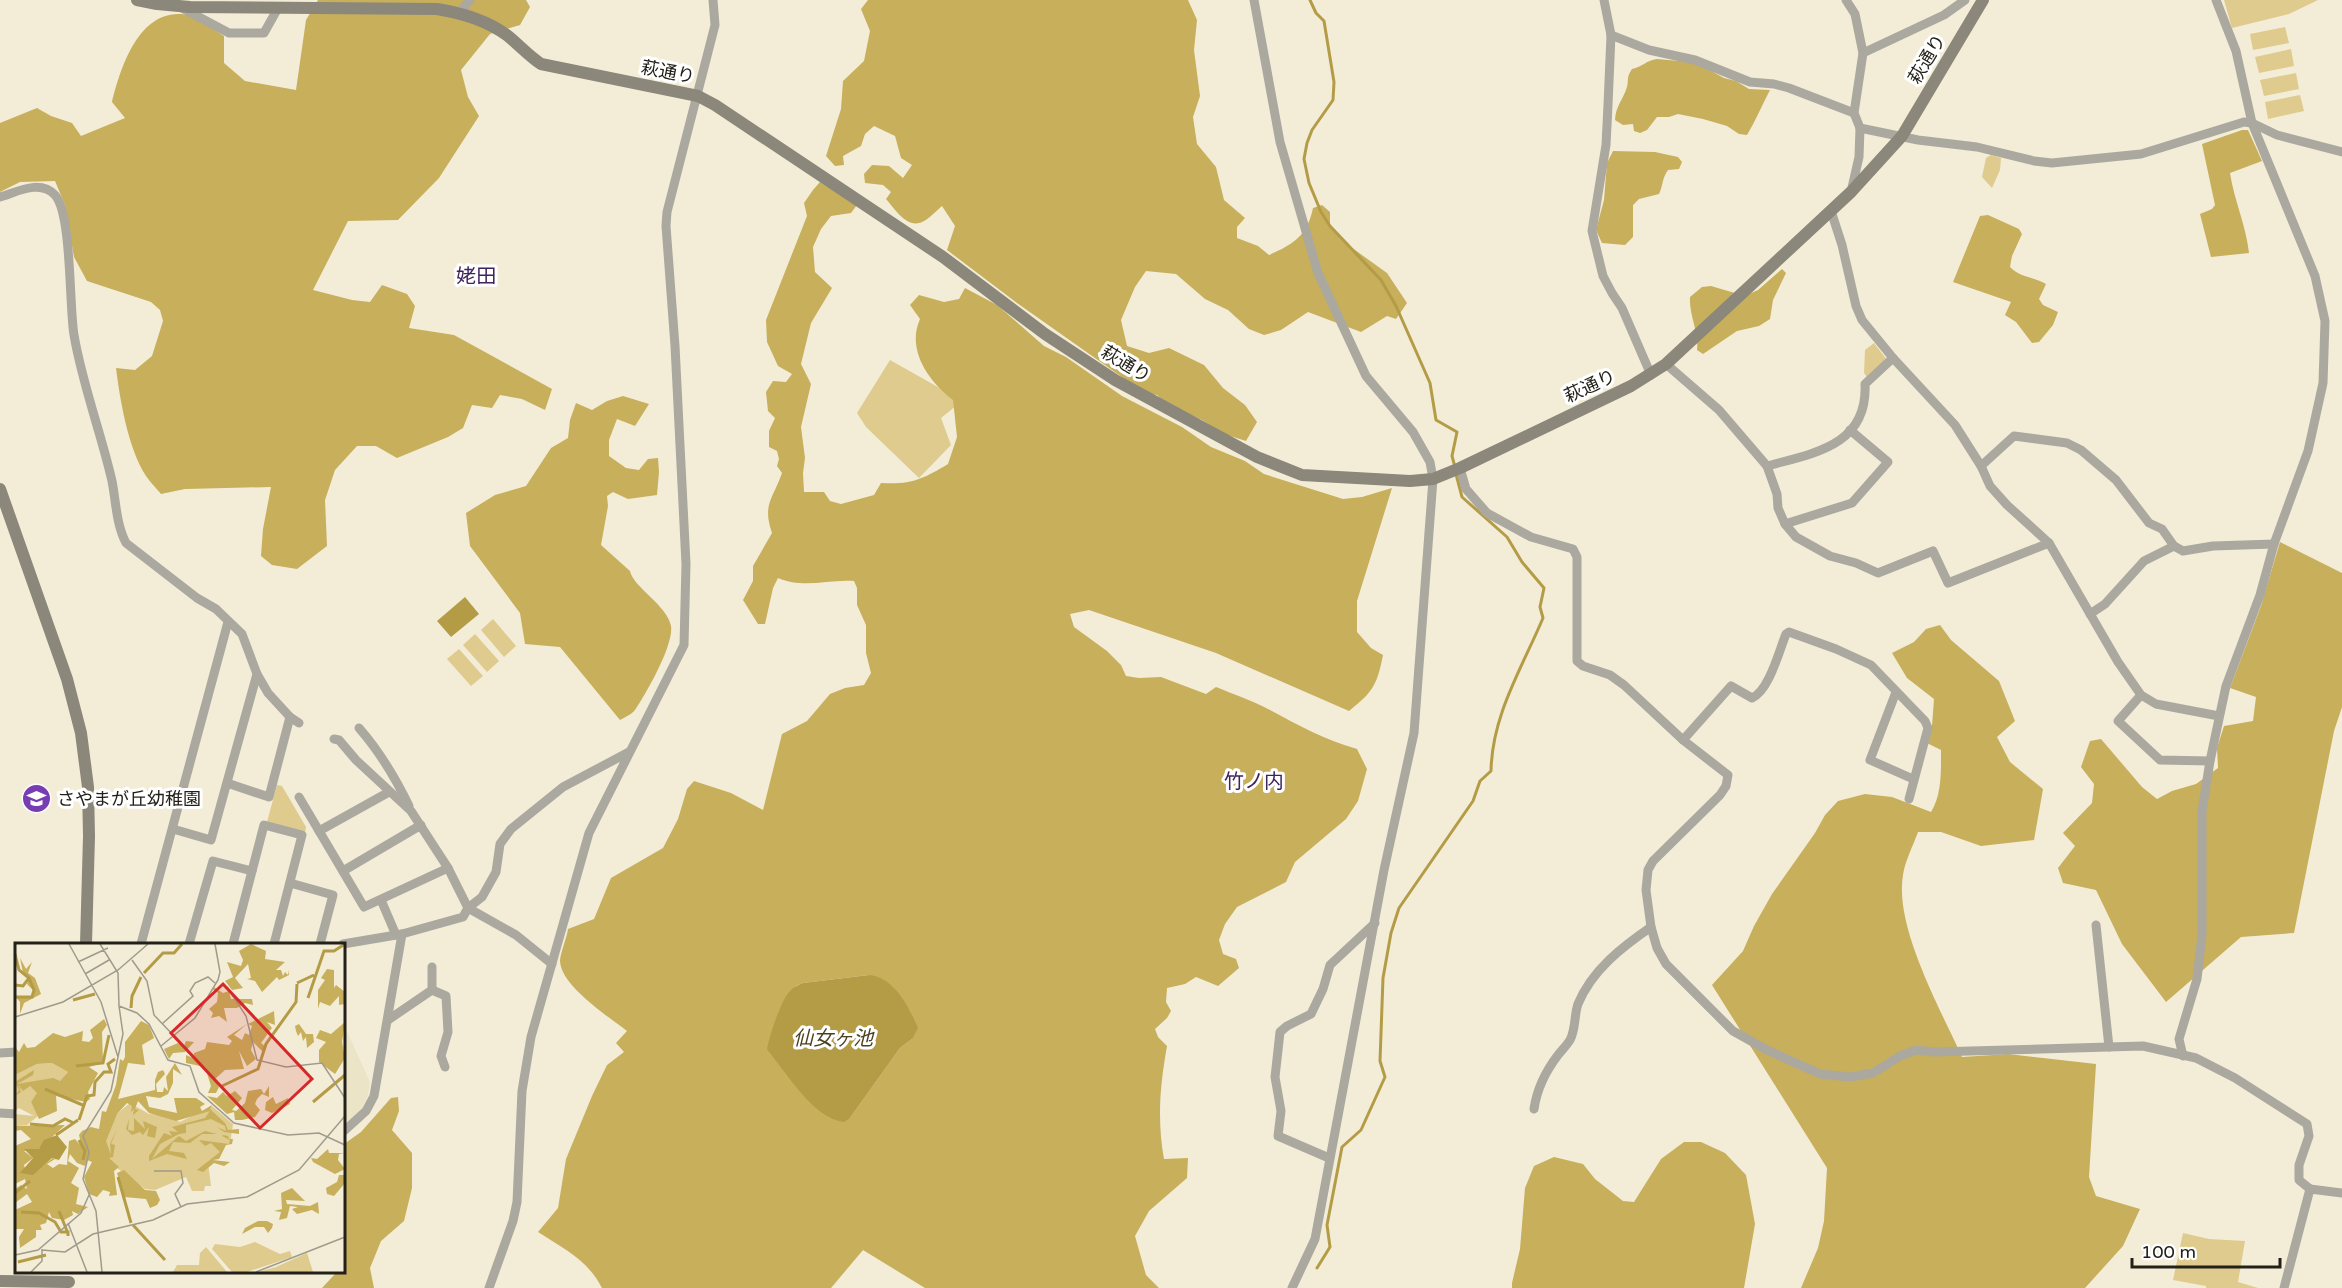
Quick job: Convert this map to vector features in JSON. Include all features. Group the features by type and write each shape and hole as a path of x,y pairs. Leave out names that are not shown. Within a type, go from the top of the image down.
{"street":[{"name":"萩通り","path":"136,0 179,7 283,5 437,9 459,13 488,24 508,36 524,52 541,64 698,96 737,118 943,257 1045,334 1115,380 1257,457 1302,475 1410,481 1433,479 1460,468 1651,375 1666,364 1851,192 1902,136 1983,0"},
{"path":"459,13 470,0"},
{"path":"489,1288 513,1221 519,1179 522,1091 531,1037 589,832 684,645 687,619 685,552 675,346 665,236 667,212 715,25 713,0"},
{"path":"1254,0 1280,142 1318,273 1366,376 1413,432 1430,462 1433,479 1414,733 1384,870 1315,1239 1292,1288"},
{"path":"1604,0 1611,35 1606,145 1592,231 1603,276 1612,294 1623,308 1651,375"},
{"path":"1846,0 1855,14 1863,53 1854,112 1860,128 1859,157 1851,192"},
{"path":"1863,53 1944,15 1965,0"},
{"path":"2183,1056 2179,1039 2197,979 2202,936 2202,811 2210,761 2226,686 2260,595 2274,544 2308,451 2323,383 2325,321 2315,276 2252,123 2236,51 2216,0"},
{"path":"179,7 229,33 264,33 283,5"},
{"path":"1611,35 1650,50 1695,60 1750,82 1789,88 1854,112"},
{"path":"1860,128 1977,147 2052,163 2141,154 2244,122 2252,123 2277,135 2342,152"},
{"path":"0,197 35,186 45,188 57,197 62,212 70,259 70,301 74,336 126,543 197,598 216,609 242,634 257,674 268,693 295,720 269,796 227,783"},
{"path":"1831,211 1842,245 1856,306 1862,320 1893,358 1955,425 1982,466 1990,486 2049,543 2118,662 2141,695 2156,704 2219,716"},
{"path":"1767,466 1818,452 1839,442 1862,414 1865,384 1893,358"},
{"path":"1666,364 1719,410 1767,466 1777,494 1778,508 1785,524 1796,537 1830,556 1856,563 1878,573 1933,551 1948,583 2049,543"},
{"path":"1785,524 1852,503 1888,462 1851,430"},
{"path":"1982,466 2014,436 2067,443 2081,450 2116,480 2149,523 2166,532 2174,546 2182,551 2213,546 2274,544"},
{"path":"1460,468 1466,489 1487,513 1531,537 1573,549 1577,557 1577,661 1583,666 1610,675 1624,685 1683,740 1728,775 1729,779 1720,795 1653,861 1648,870 1646,890 1651,927 1657,948 1666,964 1733,1031 1767,1050 1820,1074 1850,1077 1874,1073 1900,1056 1916,1050 1934,1052 2142,1046 2196,1058 2235,1078 2307,1124 2308,1136 2299,1165 2299,1180 2310,1190 2342,1193"},
{"path":"0,489 67,679 81,733 88,787 86,943"},
{"path":"2090,614 2105,604 2144,561 2174,546"},
{"path":"142,943 228,622"},
{"path":"1683,740 1731,686 1752,698 1757,696 1766,685 1786,634 1790,632 1871,665 1925,721 1928,728 1909,799"},
{"path":"173,828 211,840 257,674"},
{"path":"1896,692 1870,760 1913,779"},
{"path":"2141,695 2118,721 2160,760 2210,761"},
{"path":"359,728 374,745 395,777 411,811 448,868 468,908 516,935 552,964"},
{"path":"334,739 339,740 389,792 411,811"},
{"path":"345,945 399,934 463,917 468,908 482,897 496,872 500,844 511,829 563,787 629,752"},
{"path":"319,831 389,792"},
{"path":"299,797 364,908 448,868"},
{"path":"234,943 264,825 302,836 275,943"},
{"path":"343,871 421,825"},
{"path":"190,943 213,861 252,871"},
{"path":"290,883 333,895 321,943"},
{"path":"345,1130 366,1111 374,1096 388,1020 399,934 381,900"},
{"path":"1329,1158 1278,1141 1281,1111 1275,1077 1280,1032 1311,1014 1323,990 1330,965 1375,922"},
{"path":"2096,925 2109,1047"},
{"path":"1534,1109 1543,1076 1570,1041 1577,1007 1582,996 1600,970 1618,950 1651,927"},
{"path":"432,967 432,990"},
{"path":"388,1020 432,990"},
{"path":"432,990 446,996 448,1032 441,1056 445,1067"},
{"path":"0,1053 15,1052"},
{"path":"0,1113 15,1114"},
{"path":"2284,1288 2310,1190"},
{"path":"0,1281 69,1281"}],"shaded area":[{"path":"318,0 526,0 530,7 520,25 490,34 461,70 468,97 479,116 439,178 398,220 348,221 313,290 370,302 382,285 407,294 415,306 409,328 454,335 552,389 545,410 522,399 500,395 492,408 472,405 463,428 448,437 397,458 376,446 357,446 335,470 325,500 327,546 297,569 272,565 261,556 263,529 271,487 185,489 161,494 146,476 130,438 116,368 135,370 152,356 163,321 160,310 151,302 87,281 74,257 65,205 55,181 20,182 0,192 0,123 37,108 51,116 72,123 81,136 125,118 112,102 128,55 136,40 147,28 159,18 174,14 196,17 224,36 224,63 245,81 296,90 306,20"},
{"path":"868,0 1188,0 1197,20 1194,50 1200,96 1193,117 1197,144 1216,167 1224,200 1245,218 1237,227 1237,238 1258,246 1269,255 1298,238 1307,226 1313,208 1322,205 1330,212 1330,227 1348,245 1387,273 1407,303 1396,319 1387,316 1361,332 1308,312 1281,330 1264,335 1249,329 1228,310 1205,299 1176,274 1146,271 1135,287 1121,320 1127,346 1149,353 1169,348 1204,365 1223,388 1245,405 1257,422 1246,441 1224,434 1202,420 1166,404 1157,395 1146,394 1017,303 947,250 955,226 942,206 925,221 911,223 902,217 886,199 891,192 883,185 865,183 864,174 872,165 889,166 903,178 912,165 901,158 895,136 874,126 865,134 861,146 843,156 844,165 835,166 826,156 841,109 843,81 864,61 870,31 861,9"},
{"path":"2224,0 2318,0 2289,14 2232,28"},
{"path":"2285,27 2289,43 2253,50 2250,34"},
{"path":"2291,49 2294,66 2259,73 2255,57"},
{"path":"1657,59 1700,65 1749,89 1770,90 1747,135 1739,134 1727,126 1678,114 1657,117 1647,130 1640,133 1634,131 1633,124 1623,125 1615,120 1632,69"},
{"path":"2296,73 2299,89 2264,96 2260,80"},
{"path":"2300,95 2304,111 2268,119 2265,102"},
{"path":"2248,130 2262,161 2230,173 2249,253 2211,257 2200,214 2212,209 2215,205 2202,144"},
{"path":"1613,151 1655,152 1678,157 1682,162 1679,169 1668,170 1659,194 1639,199 1633,205 1633,237 1625,245 1602,243 1596,230 1604,200 1607,163"},
{"path":"1991,155 2001,158 2000,170 1992,188 1982,177 1986,158"},
{"path":"820,182 857,205 851,213 831,216 821,229 813,247 815,272 832,288 811,323 801,364 811,384 801,427 805,458 804,492 824,492 830,501 841,504 874,495 881,483 916,480 948,464 957,437 953,400 928,375 922,364 916,342 916,331 920,319 910,305 919,295 944,302 959,299 965,288 997,305 1044,346 1066,357 1122,396 1182,427 1211,447 1245,461 1264,474 1343,499 1362,497 1392,488 1357,601 1357,632 1371,648 1383,655 1379,674 1373,687 1349,711 1216,653 1089,610 1070,614 1074,627 1107,651 1121,665 1126,676 1161,677 1206,694 1216,687 1262,706 1322,737 1357,749 1367,769 1358,801 1346,819 1295,862 1286,882 1237,907 1225,924 1219,940 1223,954 1236,959 1239,968 1218,986 1196,977 1185,984 1167,988 1166,1002 1171,1011 1155,1029 1158,1037 1167,1046 1160,1103 1162,1145 1164,1159 1188,1158 1187,1178 1149,1211 1135,1236 1146,1275 1159,1288 925,1288 863,1250 831,1288 602,1288 582,1262 538,1232 558,1208 566,1159 607,1065 624,1052 616,1043 627,1031 587,1000 568,981 562,971 560,958 568,929 594,919 611,878 663,848 678,819 687,789 694,781 731,793 763,810 782,734 807,721 830,694 845,688 864,685 871,673 866,653 866,625 857,605 857,588 854,581 797,583 778,578 773,588 765,624 758,624 743,600 753,581 753,566 772,533 768,508 782,473 777,466 779,459 777,451 769,447 769,431 775,418 768,411 766,392 773,381 786,382 792,374 778,366 767,342 766,320 807,216 804,203","holes":["869,975 912,1039 900,1048 850,1118 776,1060 767,1050 796,986 803,983"]},
{"path":"1988,215 2019,229 2022,234 2012,256 2010,267 2018,273 2046,284 2039,299 2043,305 2058,312 2053,325 2039,342 2032,343 2016,322 2005,315 2011,302 1953,282 1980,216"},
{"path":"1782,269 1786,273 1773,300 1770,319 1759,326 1737,331 1703,354 1697,350 1697,336 1690,297 1702,287 1711,286 1745,296 1758,290"},
{"path":"1874,343 1887,360 1867,377 1864,373 1865,350"},
{"path":"890,360 952,395 957,405 941,418 951,445 919,478 866,427 857,413"},
{"path":"623,396 649,404 635,426 617,419 609,440 609,456 626,468 639,470 648,459 658,458 657,495 628,499 613,492 607,496 608,506 601,545 630,571 632,577 663,611 671,626 671,634 664,657 635,710 620,720 560,647 525,644 520,613 470,546 466,513 495,495 526,486 551,448 568,438 570,420 576,403 592,410 607,401"},
{"path":"2280,542 2342,573 2342,707 2334,731 2294,933 2241,937 2166,1002 2122,944 2096,890 2063,883 2058,868 2075,846 2063,833 2092,803 2094,784 2081,767 2090,741 2101,739 2142,787 2157,799 2172,791 2196,784 2218,768 2217,748 2224,726 2253,721 2256,697 2230,688 2261,606"},
{"path":"493,619 516,646 504,657 481,630"},
{"path":"1940,625 1951,640 1999,681 2015,721 1997,737 2010,762 2043,789 2034,840 1981,846 1941,832 1918,832 1903,875 1902,896 1905,919 1921,968 1962,1057 2008,1054 2096,1064 2089,1177 2096,1196 2140,1209 2123,1246 2085,1288 1801,1288 1818,1248 1824,1221 1827,1168 1712,985 1743,951 1772,894 1825,815 1838,801 1865,794 1892,797 1931,812 1939,790 1941,766 1941,750 1927,743 1932,726 1934,699 1907,678 1892,653 1914,642 1926,629"},
{"path":"475,634 499,661 487,672 463,645"},
{"path":"459,649 483,676 471,686 447,659"},
{"path":"277,785 282,786 306,827 305,833 267,822"},
{"path":"345,1027 370,1082 368,1096 361,1110 345,1123"},
{"path":"398,1097 399,1111 392,1130 412,1153 412,1188 404,1221 381,1241 370,1268 374,1288 322,1288 335,1273 345,1273 345,1143 361,1132 391,1098"},
{"path":"1684,1142 1701,1142 1725,1153 1746,1175 1755,1224 1744,1288 1512,1288 1520,1249 1525,1188 1534,1166 1554,1157 1583,1164 1595,1179 1623,1201 1634,1202 1661,1159"},
{"path":"2183,1233 2209,1239 2245,1241 2238,1282 2258,1288 2206,1288 2206,1286 2173,1280"}],"water":[{"path":"465,597 479,614 451,637 437,621"},
{"name":"仙女ヶ池","path":"869,975 886,981 900,994 918,1028 912,1039 900,1048 850,1118 844,1122 832,1119 811,1103 767,1050 779,1010 793,988 803,983"}],"waterway":[{"path":"1310,0 1316,13 1324,21 1334,82 1333,100 1312,130 1307,143 1304,159 1309,183 1321,212 1330,226 1381,280 1396,306 1430,383 1436,420 1457,432 1452,456 1455,467"},
{"path":"1317,1268 1330,1247 1327,1225 1342,1147 1361,1130 1385,1077 1380,1061 1383,978 1391,933 1399,908 1473,801 1480,781 1491,771 1493,750 1502,711 1543,618 1540,607 1544,588 1522,562 1507,537 1462,497 1456,474"}],"place":[{"name":"さやまが丘幼稚園","path":"36,799"}],"district":[{"name":"姥田","path":"476,277"},
{"name":"竹ノ内","path":"1254,782"}]}
